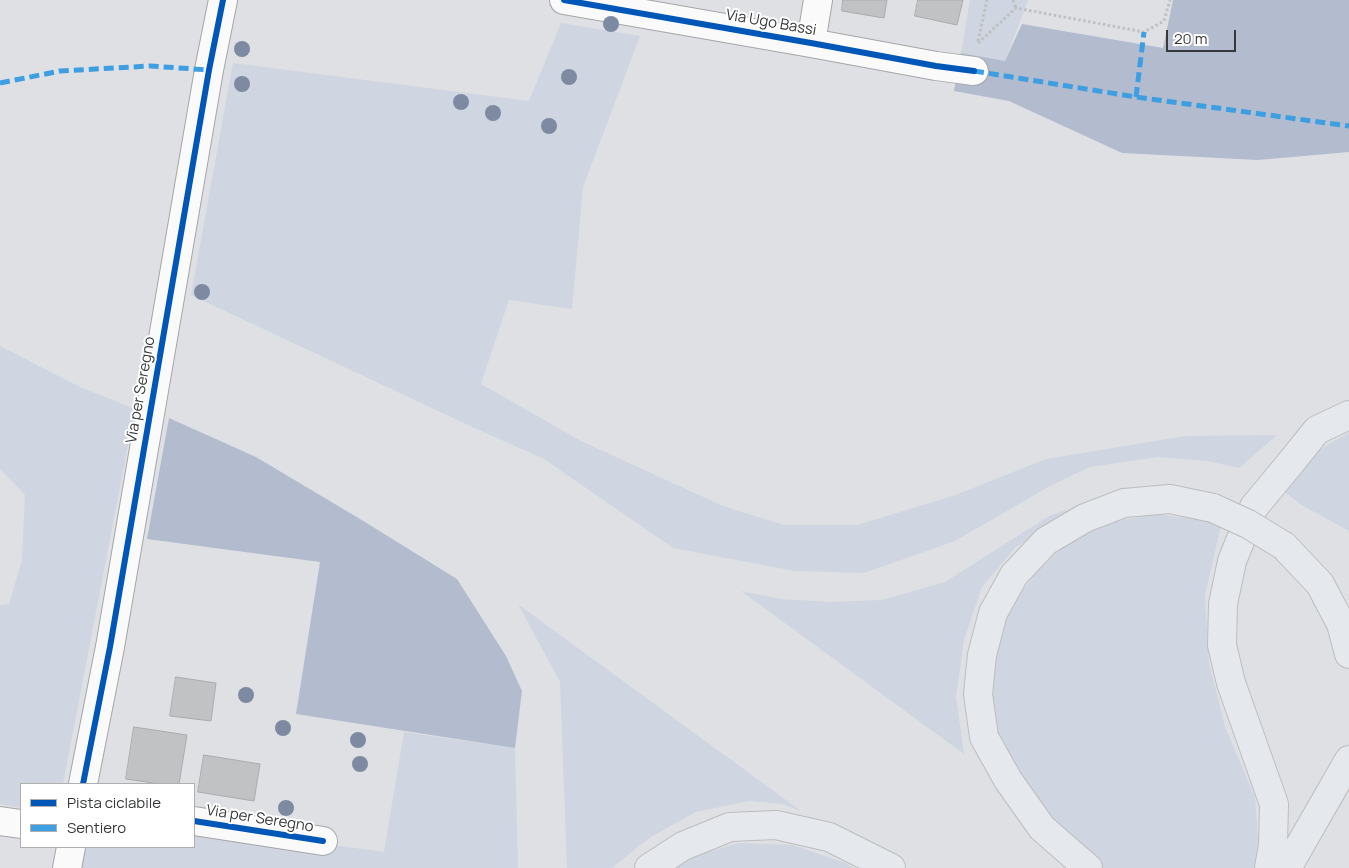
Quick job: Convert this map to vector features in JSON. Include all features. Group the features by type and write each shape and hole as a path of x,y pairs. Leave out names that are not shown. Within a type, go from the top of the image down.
{"highway":[{"path":"1269,868 1273,845 1274,804 1232,683 1222,645 1223,604 1232,561 1254,507 1316,430 1349,415"},
{"path":"1088,868 1042,828 1008,780 984,737 978,694 982,655 993,613 1014,575 1046,541 1085,518 1124,503 1170,500 1213,508 1248,524 1284,546 1320,584 1341,624 1349,654"},
{"path":"1288,868 1346,765 1349,736"},
{"path":"649,868 683,846 730,827 776,825 829,837 891,868"}],"street":[{"name":"Via per Seregno","path":"83,783 110,647 223,0"},
{"name":"Via Ugo Bassi","path":"564,0 657,8 811,43 936,66 974,71"},
{"path":"811,43 818,0"},
{"path":"0,821 20,824"},
{"name":"Via per Seregno","path":"195,821 323,841"},
{"path":"67,868 70,848"}],"path":[{"path":"986,0 978,43 1016,8"},
{"path":"1013,0 1016,8"},
{"path":"1016,8 1144,32 1164,21 1170,0"}],"shaded area":[{"path":"970,0 1028,0 1005,61 961,53"},
{"path":"1173,0 1349,0 1349,152 1258,160 1122,153 1009,101 954,91 961,53 1005,61 1022,24 1163,48"},
{"path":"561,23 640,36 583,187 572,309 509,300 481,384 581,441 723,506 784,525 857,525 953,496 1046,459 1186,436 1277,435 1239,468 1207,461 1158,457 1090,467 1050,486 955,541 864,573 795,571 673,548 544,459 191,295 233,63 529,101"},
{"path":"0,346 80,387 135,409 63,783 20,783 20,808 0,804 0,605 9,604 22,560 25,495 0,469"},
{"path":"169,418 256,457 457,579 506,656 522,691 515,748 296,714 320,562 147,539"},
{"path":"1349,433 1349,531 1300,504 1281,489 1305,461 1327,445"},
{"path":"1092,501 1016,547 982,587 964,640 956,697 964,754 741,591 780,599 831,602 882,600 945,582 1049,516"},
{"path":"1156,514 1203,520 1221,526 1205,595 1209,663 1225,727 1255,797 1258,839 1255,868 1094,868 1021,788 991,718 991,656 1008,610 1036,573 1070,540 1110,522"},
{"path":"519,606 801,811 782,804 749,801 696,812 649,838 612,868 567,868 560,682"},
{"path":"404,732 515,748 518,868 80,868 83,848 195,848 195,826 384,852"},
{"path":"738,843 793,845 845,863 854,868 672,868 685,859"}],"building":[{"path":"843,0 887,0 884,18 842,11"},
{"path":"918,0 963,0 957,25 915,16"},
{"path":"176,677 216,683 211,721 170,716"},
{"path":"134,727 187,735 179,783 153,783 126,779"},
{"path":"204,755 260,764 254,801 198,792"}],"marked path":[{"path":"1136,97 1144,32"},
{"path":"0,83 60,71 150,66 209,70"},
{"path":"974,71 1136,97 1349,126"}],"cycle path":[{"path":"83,783 110,647 209,70 223,0"},
{"path":"564,0 936,66 974,71"},
{"path":"195,821 323,841"}]}
